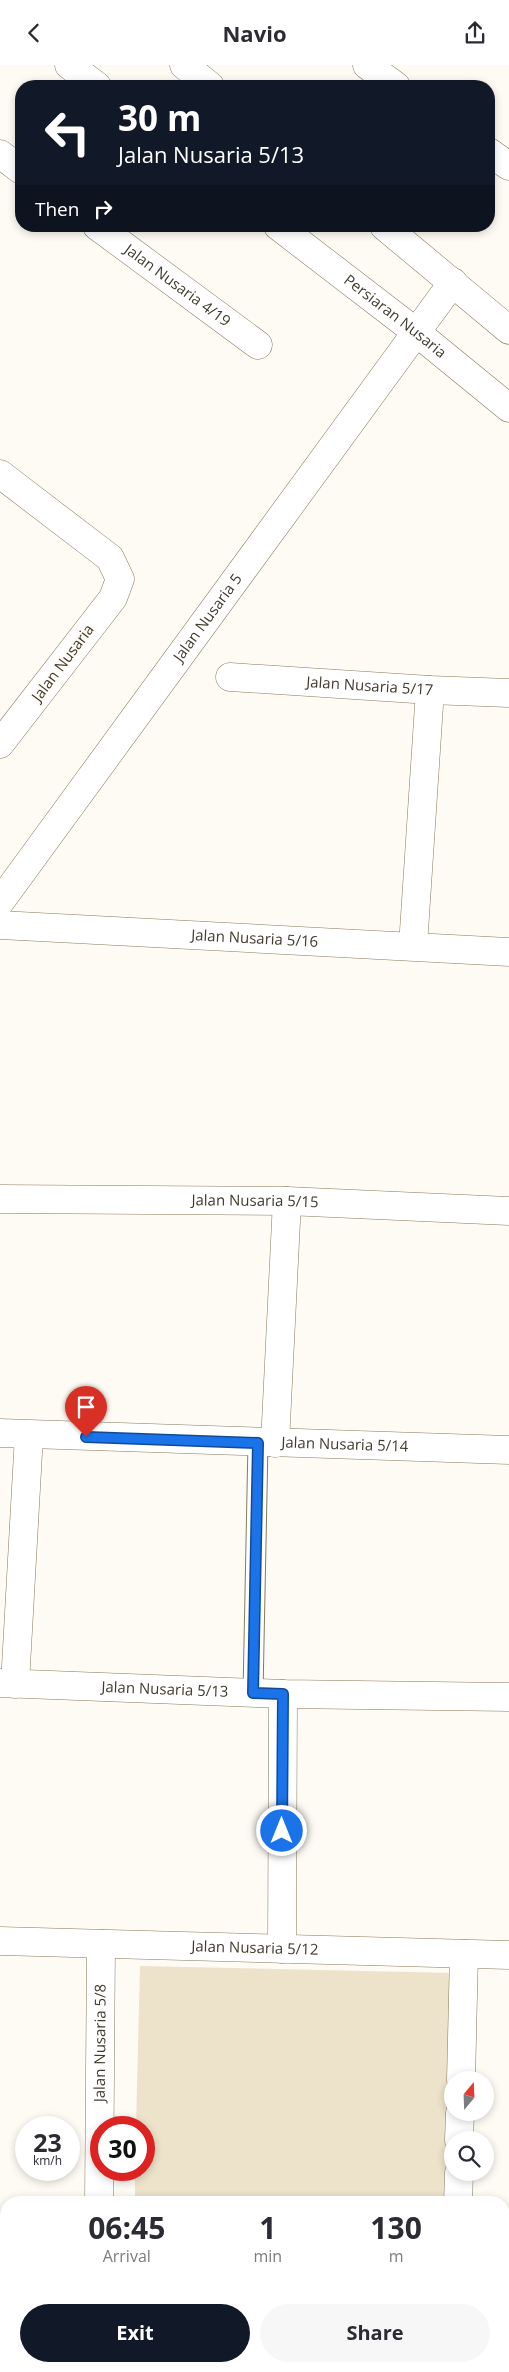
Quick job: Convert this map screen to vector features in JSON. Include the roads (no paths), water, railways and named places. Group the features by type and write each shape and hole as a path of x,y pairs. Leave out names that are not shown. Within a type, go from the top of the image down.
{"street":[{"path":"69,65 89,80"},
{"path":"184,65 203,80"},
{"path":"367,65 388,80"},
{"path":"0,154 15,165"},
{"path":"495,156 509,166"},
{"name":"Jalan Nusaria 4/19","path":"105,232 258,345"},
{"name":"Persiaran Nusaria","path":"286,232 416,332 509,408"},
{"path":"391,232 509,330"},
{"path":"416,332 453,282"},
{"name":"Jalan Nusaria 5","path":"0,902 416,332"},
{"name":"Jalan Nusaria","path":"0,474 110,558 120,579 113,598 0,744"},
{"name":"Jalan Nusaria 5/17","path":"230,677 430,691 509,693"},
{"path":"413,946 430,691"},
{"name":"Jalan Nusaria 5/16","path":"0,925 509,952"},
{"name":"Jalan Nusaria 5/15","path":"0,1199 287,1201 509,1211"},
{"path":"266,1443 287,1201"},
{"name":"Jalan Nusaria 5/14","path":"0,1433 509,1451"},
{"path":"7,1683 29,1435"},
{"name":"Jalan Nusaria 5/13","path":"7,1683 283,1694 509,1697"},
{"path":"282,1949 283,1694"},
{"name":"Jalan Nusaria 5/12","path":"0,1941 509,1955"},
{"name":"Jalan Nusaria 5/8","path":"99,2196 101,1943"},
{"path":"461,2071 464,1954"},
{"path":"458,2181 458,2196"}],"lane":[{"path":"253,1693 266,1443"}]}
